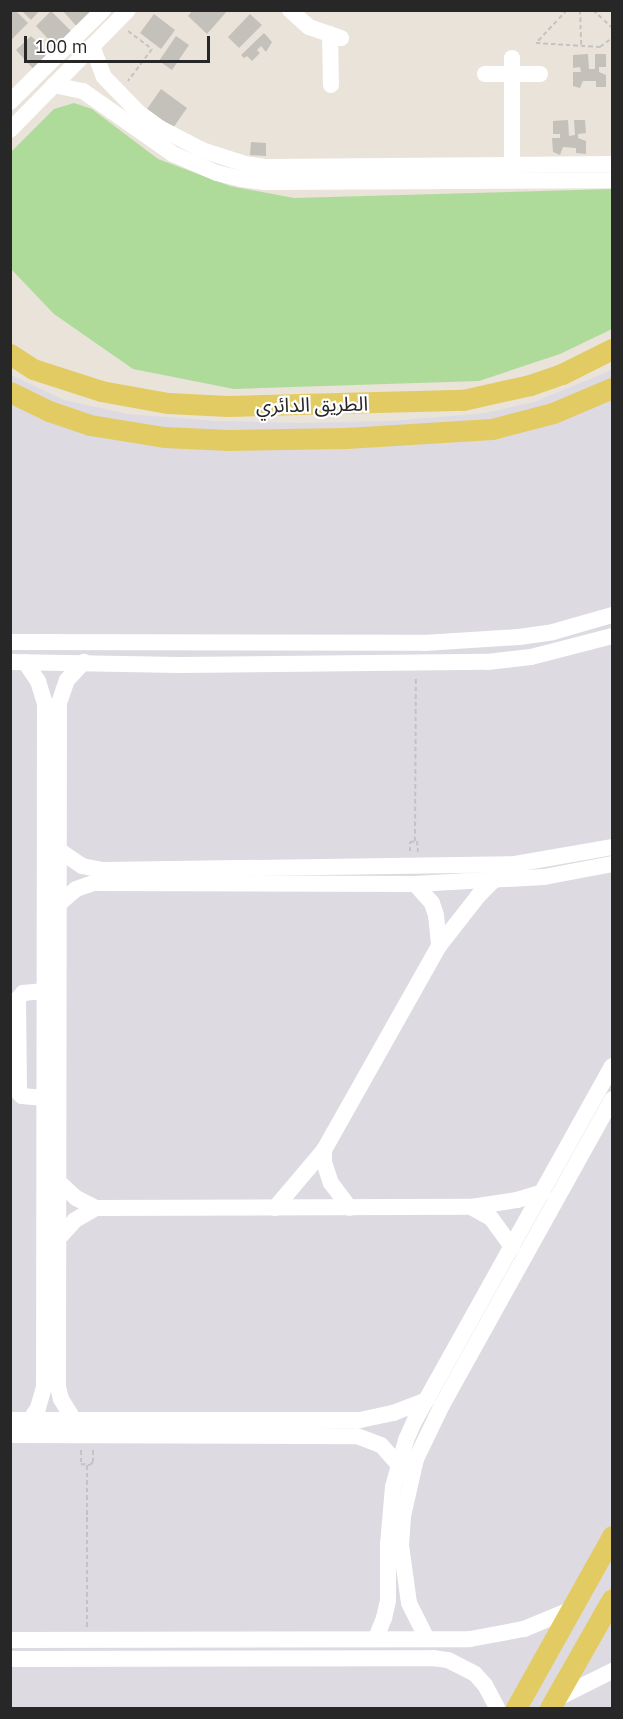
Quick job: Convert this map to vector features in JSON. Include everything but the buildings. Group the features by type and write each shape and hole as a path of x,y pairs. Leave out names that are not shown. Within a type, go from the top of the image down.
{"main road":[{"name":"الطريق الدائري","path":"10,354 33,369 66,381 138,399 228,406 429,402 497,394 562,374 612,349"},
{"name":"الطريق الدائري","path":"10,392 59,415 90,425 132,433 197,439 346,438 492,429 553,413 612,388"},
{"path":"132,433 138,399"},
{"path":"346,404 346,438"},
{"path":"516,1708 612,1536"},
{"path":"553,1704 612,1599"}],"street":[{"path":"10,102 103,10"},
{"path":"290,10 304,24 335,36 331,85"},
{"path":"10,130 122,16"},
{"path":"92,46 98,66 119,94 160,128 202,150 245,164 267,167 612,164"},
{"path":"77,89 98,66"},
{"path":"512,66 512,165"},
{"path":"485,75 512,66 540,74"},
{"path":"54,85 77,89 173,154 217,173 241,179 265,182 612,180"},
{"path":"10,642 424,643 485,640 553,632 612,615"},
{"path":"18,662 179,665 488,662 531,657 612,636"},
{"path":"178,644 179,665"},
{"path":"18,662 38,681 45,704 60,1183 44,1387 42,1398 30,1420"},
{"path":"83,1430 61,1398 58,1387 54,1242 44,1098 45,991 52,937 60,903 59,703 67,680 84,662"},
{"path":"60,851 82,866 103,870 515,864 612,847"},
{"path":"60,903 76,889 93,883 414,884 493,881 561,875 612,864"},
{"path":"275,1208 324,1150 439,946 471,904 493,881"},
{"path":"414,884 432,903 436,915 439,946"},
{"path":"44,1098 22,1096 19,1093 18,999 23,993 45,991"},
{"path":"376,1638 388,1600 389,1513 399,1465 415,1420 612,1066"},
{"path":"427,1639 409,1603 402,1545 403,1516 416,1459 427,1432 612,1099"},
{"path":"324,1150 324,1162 331,1183 350,1208"},
{"path":"60,1183 76,1198 96,1208 471,1207 517,1200 543,1192"},
{"path":"471,1207 491,1218 512,1247"},
{"path":"54,1242 75,1220 96,1208"},
{"path":"10,1435 83,1430 219,1428 360,1420 393,1413 427,1400"},
{"path":"10,1420 30,1420 83,1430 174,1428"},
{"path":"219,1428 357,1436 381,1445 399,1465"},
{"path":"497,1708 485,1685 475,1674 448,1660 11,1659 11,1640 470,1639 497,1636 524,1629 572,1609"},
{"path":"282,1638 283,1659"},
{"path":"115,1639 115,1659"},
{"path":"553,1704 612,1671"}],"path":[{"path":"567,10 536,43 602,46 612,38"},
{"path":"580,10 581,46"},
{"path":"593,10 612,28"},
{"path":"119,94 152,49 122,16"},
{"path":"415,841 416,664"},
{"path":"83,1430 80,1462 87,1465"},
{"path":"83,1430 93,1461 87,1465"},
{"path":"87,1465 87,1639"}],"shaded area":[{"path":"612,370 612,1708 11,1708 11,375 64,400 127,414 215,421 300,423 393,421 485,413 534,402"}],"green space":[{"path":"74,103 92,109 158,159 230,186 294,198 612,189 612,329 560,354 479,381 234,389 133,369 54,314 11,269 11,152 54,109"}]}
